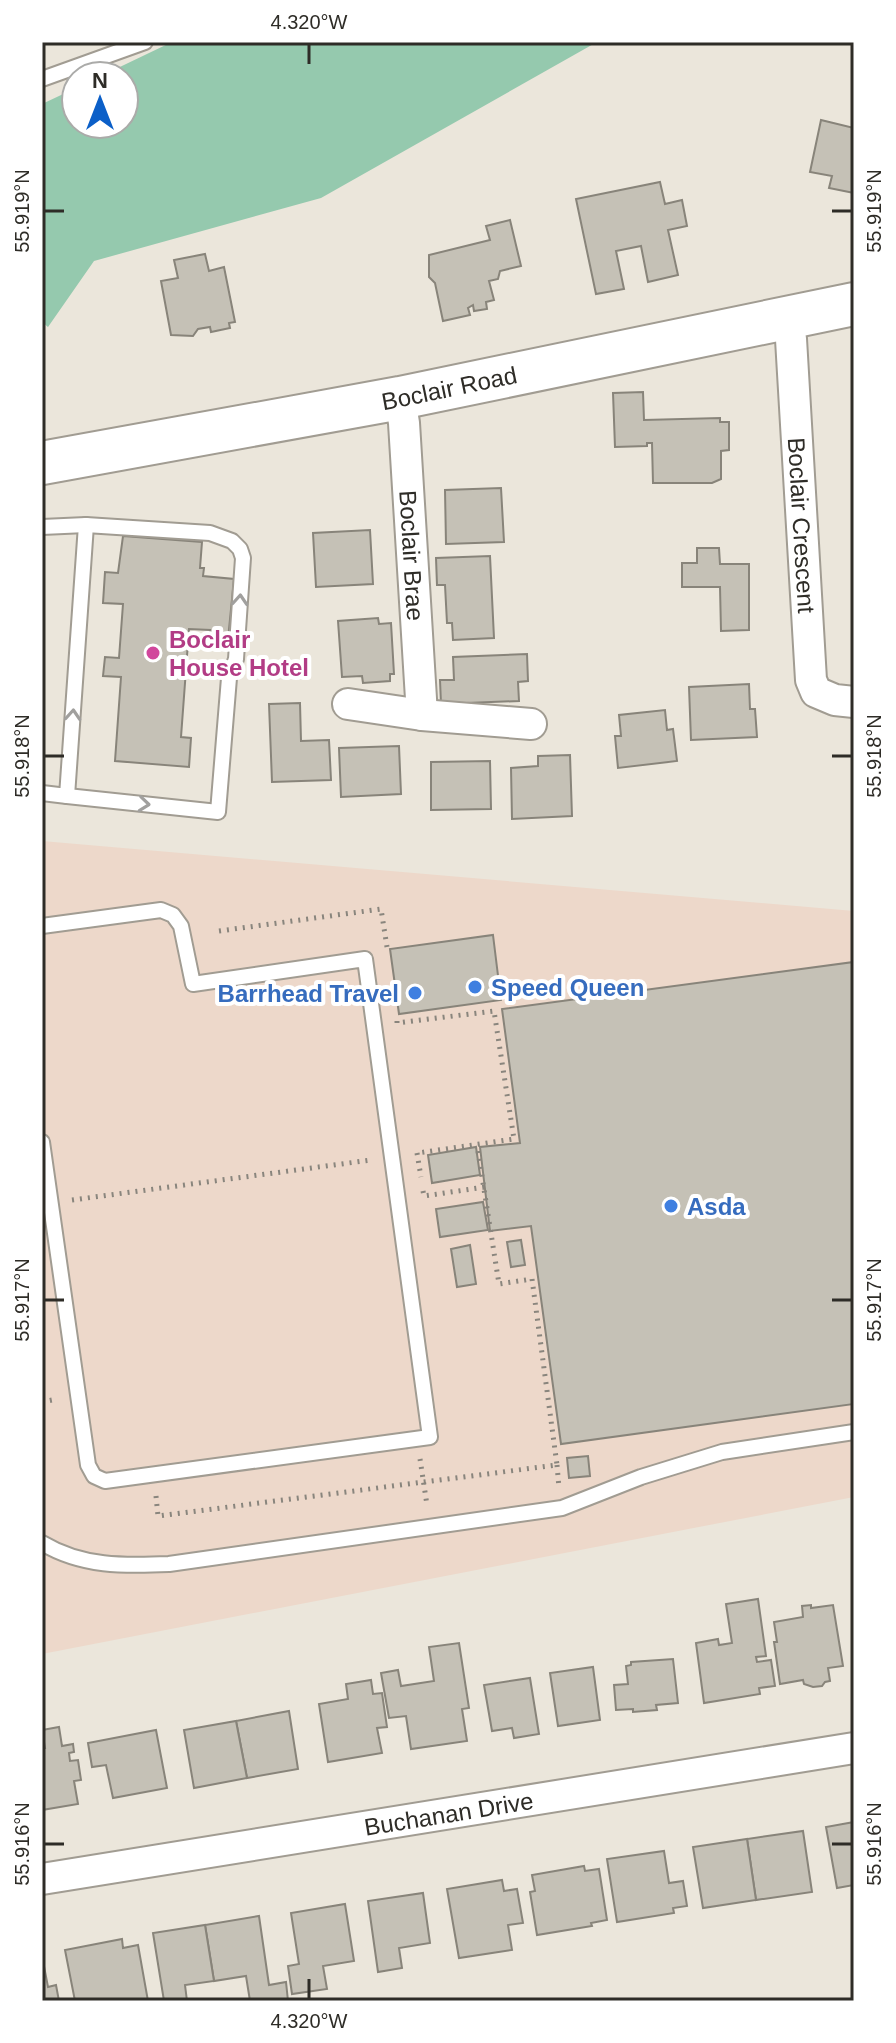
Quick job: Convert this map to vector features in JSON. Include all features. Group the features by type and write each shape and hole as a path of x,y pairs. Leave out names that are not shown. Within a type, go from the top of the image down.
{"main road":[{"name":"Boclair Road","path":"42,463 400,398 854,304"}],"street":[{"name":"Boclair Crescent","path":"787,318 791,339 811,680 816,692 835,700 854,702"},
{"name":"Boclair Brae","path":"400,398 422,715"},
{"path":"348,704 422,715 531,724"},
{"name":"Buchanan Drive","path":"42,1879 854,1748"}],"lane":[{"path":"42,79 145,42"},
{"path":"67,796 86,525"},
{"path":"42,527 86,525 210,533 232,541 243,558 236,659 229,678 218,812 42,793"},
{"path":"42,926 161,910 173,915 181,926 193,984 365,959 430,1437 105,1481 94,1476 88,1465 42,1142"},
{"path":"42,1543 67,1556 96,1563 132,1566 169,1564 562,1508 641,1477 722,1452 854,1432"}],"path":[{"path":"219,931 381,909 387,952"},
{"path":"395,1009 397,1023 494,1011 514,1139 409,1155"},
{"path":"418,1153 424,1196 486,1187"},
{"path":"70,1200 372,1159"},
{"path":"416,1439 430,1527"}],"shaded area":[{"path":"42,841 854,911 854,1497 42,1654"}],"green space":[{"path":"172,42 597,42 321,198 94,261 48,327 42,322 42,104 60,96 60,140 140,140 140,60 134,60"}],"building":[{"path":"821,120 854,128 854,193 829,188 832,176 810,172"},
{"path":"660,182 665,204 682,200 687,226 668,230 678,275 648,282 641,246 616,251 624,289 596,294 576,199"},
{"path":"510,220 521,266 500,271 498,279 489,281 494,300 486,302 487,309 474,311 473,305 468,308 470,315 443,321 435,283 429,277 429,255 490,240 486,226"},
{"path":"205,254 209,271 224,267 235,322 229,323 230,328 211,332 210,327 198,329 193,336 171,335 161,281 178,278 174,260"},
{"path":"643,392 644,420 720,418 720,422 729,422 729,450 721,451 721,479 712,483 653,483 652,443 647,443 647,446 615,447 613,393"},
{"path":"501,488 504,542 446,544 445,490"},
{"path":"370,530 373,584 316,587 313,533"},
{"name":"Boclair House Hotel","path":"123,536 202,542 200,568 204,568 203,576 234,579 227,649 208,648 210,630 189,629 181,737 191,738 189,767 115,761 121,677 103,676 105,657 119,658 123,604 103,603 105,572 118,573"},
{"path":"697,548 719,548 720,564 749,564 749,630 721,631 720,587 682,587 682,563 697,563"},
{"path":"490,556 494,638 453,640 452,623 447,623 445,585 437,585 436,558"},
{"path":"378,618 379,624 391,623 394,674 390,674 390,681 363,683 362,676 342,677 338,621"},
{"path":"527,654 528,681 518,682 519,701 441,704 440,680 454,680 453,657"},
{"path":"749,684 750,709 755,709 757,737 691,740 689,687"},
{"path":"300,703 301,741 329,740 331,780 272,782 269,704"},
{"path":"665,710 667,730 673,729 677,761 618,768 615,736 621,736 619,715"},
{"path":"399,746 401,794 341,797 339,748"},
{"path":"570,755 572,816 512,819 511,768 538,766 538,756"},
{"path":"490,761 491,809 431,810 431,762"},
{"path":"493,935 501,1000 399,1014 390,949"},
{"name":"Asda","path":"853,945 854,1404 561,1444 531,1226 490,1231 480,1147 520,1143 502,1009 853,962"},
{"path":"476,1147 480,1175 432,1183 428,1155"},
{"path":"483,1202 488,1230 440,1237 436,1209"},
{"path":"521,1240 525,1265 511,1267 507,1242"},
{"path":"470,1245 476,1284 457,1287 451,1249"},
{"path":"588,1456 590,1476 569,1478 567,1458"},
{"path":"758,1599 766,1656 756,1657 757,1662 771,1660 775,1686 759,1688 760,1694 704,1703 696,1643 718,1639 719,1645 732,1643 726,1604"},
{"path":"811,1605 811,1608 833,1605 843,1666 828,1668 830,1681 822,1686 813,1687 804,1684 803,1680 780,1684 774,1622 803,1617 802,1606"},
{"path":"459,1643 469,1708 462,1709 467,1741 411,1749 406,1716 389,1718 381,1673 398,1670 401,1686 434,1681 429,1647"},
{"path":"673,1659 678,1703 656,1705 657,1710 616,1710 614,1685 628,1684 626,1666 631,1662"},
{"path":"593,1667 600,1720 558,1726 550,1673"},
{"path":"530,1678 539,1734 514,1738 512,1728 492,1731 484,1685"},
{"path":"371,1680 373,1694 382,1693 387,1727 377,1728 382,1753 328,1762 319,1704 348,1699 346,1684"},
{"path":"289,1711 298,1769 247,1778 236,1721"},
{"path":"236,1721 247,1778 194,1788 184,1730"},
{"path":"59,1727 62,1746 73,1744 70,1761 78,1760 81,1780 74,1781 78,1804 42,1810 42,1748 45,1748 42,1730"},
{"path":"156,1730 167,1788 113,1798 106,1765 92,1767 88,1743"},
{"path":"854,1822 854,1885 837,1888 826,1827"},
{"path":"803,1831 812,1892 756,1900 747,1839"},
{"path":"747,1839 756,1900 703,1908 693,1847"},
{"path":"664,1851 669,1883 683,1881 687,1906 673,1908 674,1913 617,1922 607,1859"},
{"path":"584,1866 585,1871 599,1869 607,1920 591,1923 592,1926 537,1935 530,1892 535,1891 532,1875"},
{"path":"502,1880 504,1891 517,1889 523,1923 508,1925 512,1950 459,1958 447,1889"},
{"path":"423,1893 430,1943 399,1948 402,1968 378,1972 368,1901"},
{"path":"345,1904 354,1961 323,1966 327,1989 292,1994 288,1966 299,1964 291,1913"},
{"path":"259,1916 269,1985 286,1982 288,2001 250,2001 246,1976 214,1981 205,1925"},
{"path":"205,1925 214,1981 185,1985 187,2001 164,2001 153,1933"},
{"path":"122,1939 123,1948 138,1945 148,2001 75,2001 65,1950"},
{"path":"42,1956 48,1987 56,1985 59,2001 42,2001"}],"place":[{"name":"Boclair House Hotel","path":"153,653"},
{"name":"Speed Queen","path":"475,987"},
{"name":"Barrhead Travel","path":"415,993"},
{"name":"Asda","path":"671,1206"}]}
